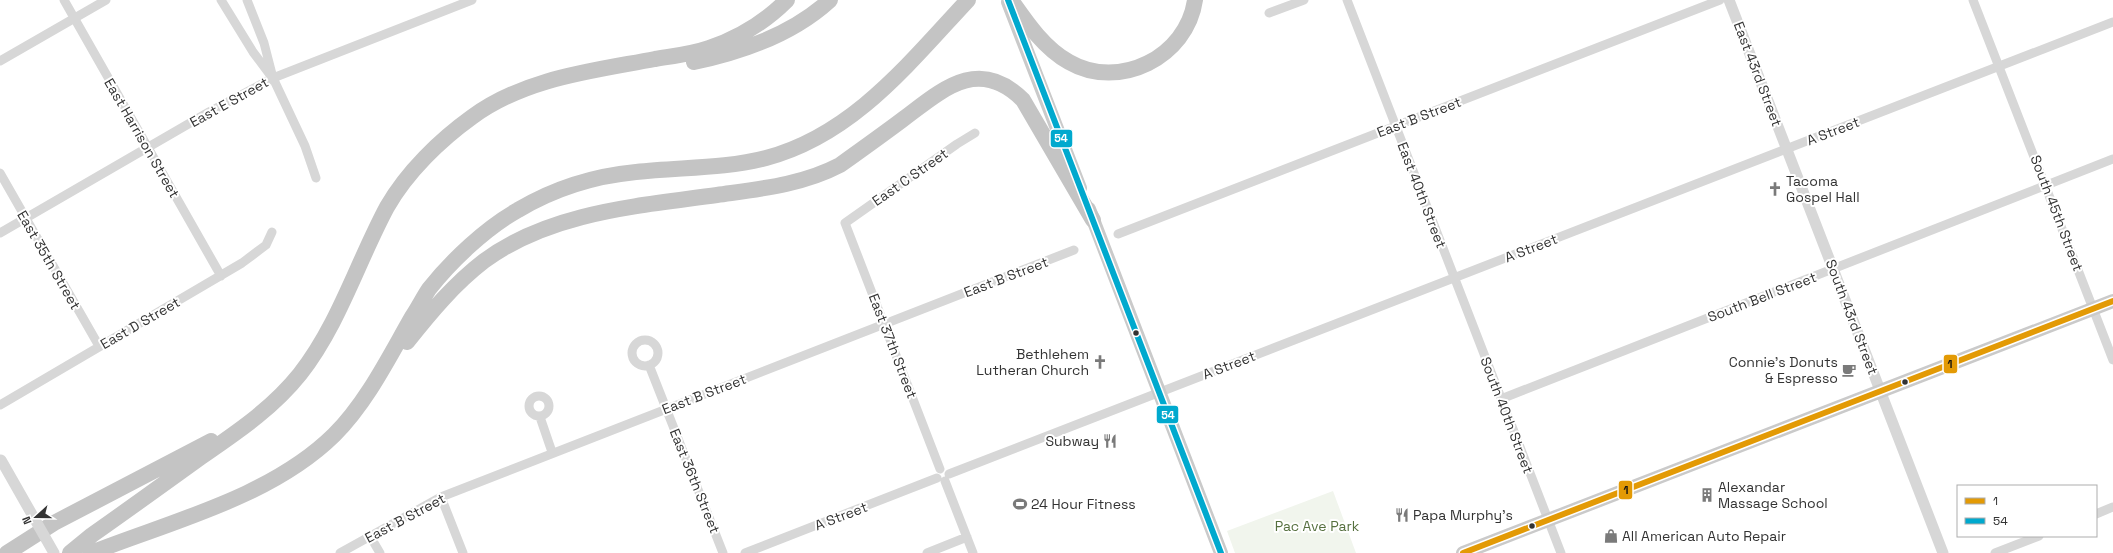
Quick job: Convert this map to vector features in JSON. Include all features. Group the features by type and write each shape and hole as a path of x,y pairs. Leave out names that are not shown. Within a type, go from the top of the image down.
{"highway":[{"path":"70,553 260,415 286,391 313,356 330,328 389,205 401,186 429,154 458,128 491,104 536,84 570,75 706,49 729,40 754,27 787,0"},
{"path":"570,75 692,63 719,57 790,28 814,13 830,0"},
{"path":"91,553 183,518 259,486 288,471 307,458 336,434 354,413 429,289 473,243 516,210 544,195 572,184 636,172 722,166 747,162 801,147 838,127 860,110 886,87 968,0"},
{"path":"1011,0 1038,36 1061,58 1091,71 1115,72 1134,70 1161,56 1167,51 1185,30 1195,0"},
{"path":"368,390 432,311 453,288 484,261 514,242 544,229 579,218 631,207 776,186 825,173 840,165 934,95 959,82 973,79 990,81 1010,89 1023,100 1092,220"},
{"path":"7,553 54,523 260,415"},
{"path":"113,553 183,518"}],"main road":[{"path":"1008,0 1221,553"},
{"path":"1463,553 2113,301"}],"street":[{"name":"East Harrison Street","path":"64,0 222,276"},
{"path":"0,61 106,0"},
{"path":"222,0 253,52 273,78"},
{"path":"246,0 264,43 273,78 305,146 316,178"},
{"name":"East E Street","path":"0,233 209,112 273,78 472,0"},
{"path":"1269,13 1304,0"},
{"name":"East 40th Street","path":"1347,0 1453,278"},
{"name":"East B Street","path":"1118,234 1720,0"},
{"name":"East 43rd Street","path":"1729,0 1788,149"},
{"name":"South 45th Street","path":"1974,0 2113,360"},
{"name":"A Street","path":"744,553 944,478 1160,392 2113,22"},
{"name":"East C Street","path":"845,223 957,144 975,133"},
{"name":"South 43rd Street","path":"1788,149 1943,553"},
{"name":"South Bell Street","path":"1501,399 2113,159"},
{"name":"East 35th Street","path":"0,173 99,346"},
{"name":"East 37th Street","path":"845,223 940,469 946,469 944,478"},
{"name":"East D Street","path":"0,405 99,346 222,276 262,249 269,241 272,232"},
{"name":"East B Street","path":"340,553 441,497 552,452 1074,250"},
{"name":"South 40th Street","path":"1453,278 1561,553"},
{"name":"East 36th Street","path":"649,365 723,553"},
{"path":"540,417 552,452"},
{"path":"0,459 54,553"},
{"path":"944,478 973,553"},
{"path":"441,497 463,553"},
{"path":"2097,514 2113,507"},
{"path":"370,536 380,553"},
{"path":"1995,553 2036,537"},
{"path":"927,553 967,538"}],"green space":[{"name":"Pac Ave Park","path":"1333,491 1356,553 1235,553 1227,531"}],"transit line":[{"name":"54","path":"1008,0 1221,553"},
{"name":"1","path":"1463,553 2113,301"}],"place":[{"name":"Tacoma Gospel Hall","path":"1775,189"},
{"name":"Bethlehem Lutheran Church","path":"1100,362"},
{"name":"Connie's Donuts & Espresso","path":"1849,370"},
{"name":"Subway","path":"1110,441"},
{"name":"Alexandar Massage School","path":"1707,495"},
{"name":"24 Hour Fitness","path":"1020,504"},
{"name":"Papa Murphy's","path":"1402,515"},
{"name":"All American Auto Repair","path":"1611,536"}]}
